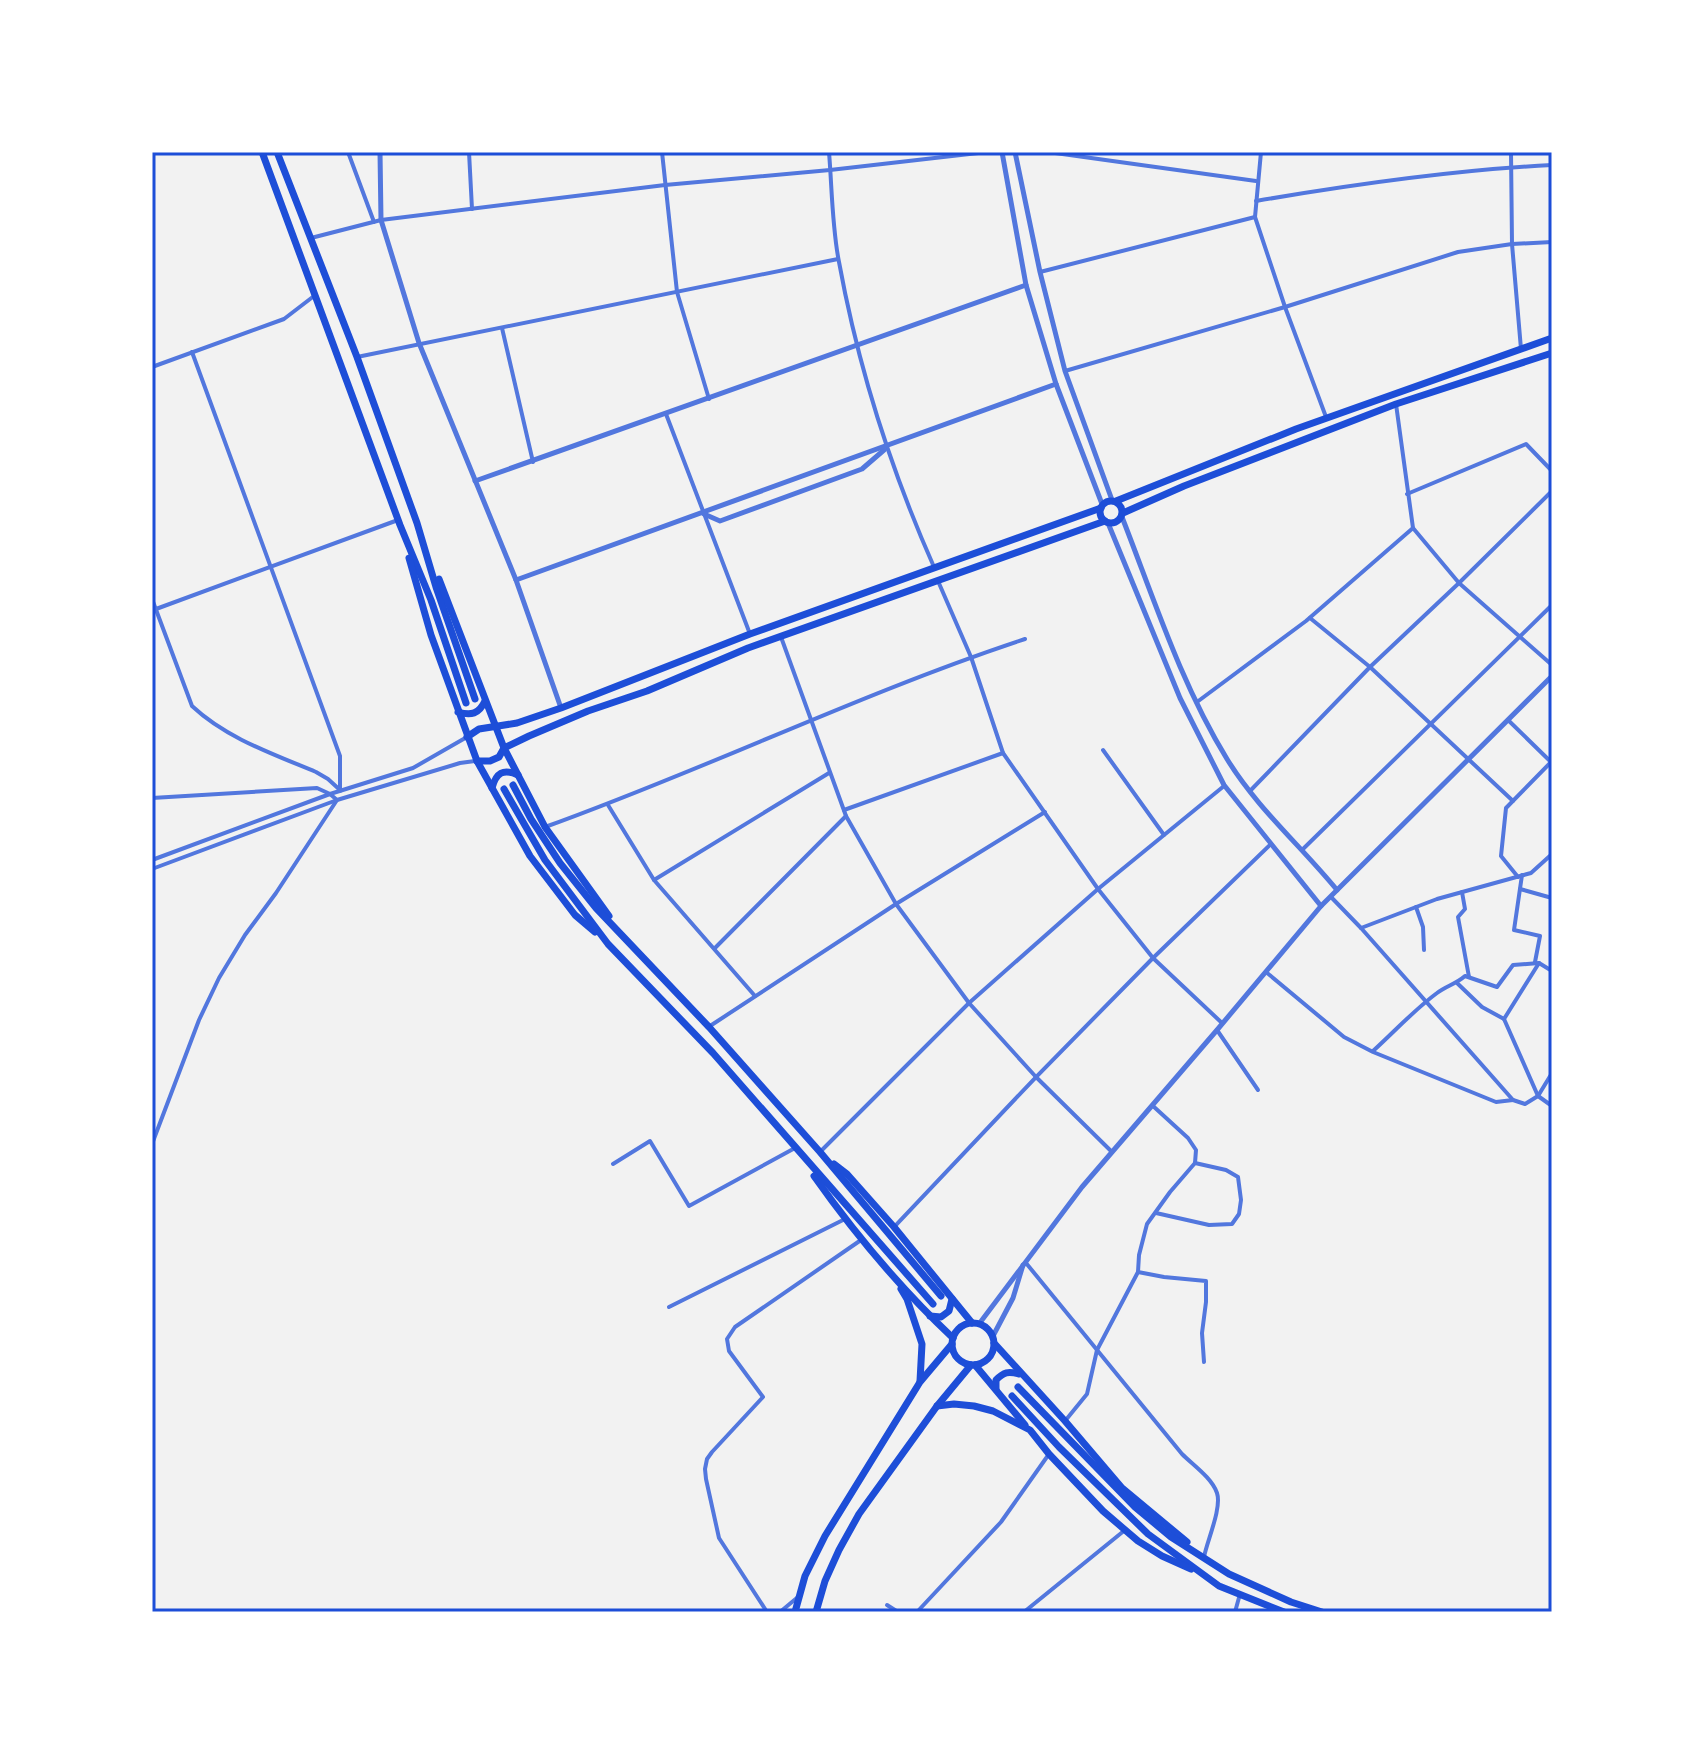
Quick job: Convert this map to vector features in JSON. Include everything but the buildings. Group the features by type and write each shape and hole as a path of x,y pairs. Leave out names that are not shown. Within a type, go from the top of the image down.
{"main road":[{"path":"262,152 399,523 431,600 466,703"},
{"path":"277,152 504,748 545,827 624,937"},
{"path":"467,737 479,729 517,723 561,708 750,634 1102,506 1326,418 1552,338"},
{"path":"477,761 490,761 499,757 504,748 576,716 647,691 748,648 1106,522 1116,523 1122,515 1184,486 1396,404 1552,353"},
{"path":"1114,501 1121,506 1122,515"},
{"path":"1102,506 1100,515 1106,522"},
{"path":"399,523 431,635 467,737 530,856 575,915 608,944 713,1053 933,1304"},
{"path":"417,523 475,699"},
{"path":"458,712 474,714 485,701"},
{"path":"492,788 499,774 518,775"},
{"path":"513,785 560,863 596,908 709,1027 820,1152 941,1296"},
{"path":"504,789 545,860 608,944"},
{"path":"795,1148 845,1219 952,1341 953,1350 960,1361 973,1365 983,1363 992,1354 994,1340"},
{"path":"820,1152 847,1174 975,1324"},
{"path":"894,1277 907,1299 922,1344 920,1382"},
{"path":"930,1316 941,1317 949,1311 952,1299"},
{"path":"795,1612 805,1576 825,1536 920,1382 960,1327 975,1324 985,1326 1021,1374 1122,1488 1204,1557"},
{"path":"973,1365 1049,1454 1103,1511 1138,1541 1206,1576"},
{"path":"816,1612 825,1581 859,1514 937,1406 973,1365"},
{"path":"998,1392 996,1380 1002,1374 1009,1371 1021,1374"},
{"path":"1018,1387 1135,1507 1171,1537 1229,1574 1291,1602 1322,1612"},
{"path":"1012,1396 1143,1529 1219,1586 1284,1612"},
{"path":"937,1406 974,1406 993,1411 1030,1430"}],"street":[{"path":"348,152 378,221 419,343 516,580 561,708"},
{"path":"378,221 380,152"},
{"path":"469,152 472,209"},
{"path":"662,152 677,292 709,399"},
{"path":"829,152 838,259 857,345 913,521 934,567"},
{"path":"311,239 378,221 665,185 987,152"},
{"path":"1002,152 1026,285 1056,384 1102,506"},
{"path":"1015,152 1065,371 1114,501"},
{"path":"1048,152 1257,181"},
{"path":"1261,152 1255,217 1326,418"},
{"path":"1511,152 1512,244 1521,350"},
{"path":"1256,201 1368,182 1552,165"},
{"path":"1040,272 1255,217"},
{"path":"1065,371 1285,307 1458,252 1552,242"},
{"path":"357,357 838,259"},
{"path":"475,481 1026,285"},
{"path":"152,367 284,319 316,295"},
{"path":"502,327 533,462"},
{"path":"192,352 340,756 340,791"},
{"path":"516,580 1056,384"},
{"path":"1396,404 1413,528 1459,583 1552,665"},
{"path":"666,414 750,634"},
{"path":"1407,494 1526,444 1552,471"},
{"path":"704,513 720,521 737,515 862,469 888,446"},
{"path":"1250,791 1370,667 1552,491"},
{"path":"1122,515 1187,683 1227,760 1258,802 1337,890"},
{"path":"1106,522 1180,698 1224,785 1321,906"},
{"path":"156,610 399,523"},
{"path":"1197,702 1310,618 1413,528"},
{"path":"938,580 971,657 1003,753 1098,889 1153,958 1222,1023"},
{"path":"152,599 192,706 223,730 316,772 340,791"},
{"path":"1302,850 1552,605"},
{"path":"1310,618 1370,667 1513,801"},
{"path":"781,637 846,816 896,904 969,1003 1036,1077 1112,1152"},
{"path":"545,827 810,720 1025,639"},
{"path":"975,1324 1082,1187 1321,906 1552,676"},
{"path":"1504,1019 1537,963 1540,936 1514,930 1520,876 1501,856 1506,808 1552,762 1508,720"},
{"path":"152,860 330,794 413,768 467,737"},
{"path":"1103,750 1164,835"},
{"path":"844,810 1003,753"},
{"path":"152,869 337,800 460,763 477,761"},
{"path":"654,880 829,773"},
{"path":"820,1152 969,1003 1098,889 1224,785"},
{"path":"152,798 317,788 337,800"},
{"path":"152,1144 199,1020 219,978 337,800"},
{"path":"608,804 654,880 755,996"},
{"path":"709,1027 896,904 1045,812"},
{"path":"715,948 846,816"},
{"path":"894,1227 1153,958 1271,844"},
{"path":"1361,928 1437,899 1531,873 1552,854"},
{"path":"1519,889 1552,898"},
{"path":"1462,892 1465,909 1458,917 1469,977"},
{"path":"1331,897 1513,1100"},
{"path":"1416,907 1423,927 1424,950"},
{"path":"1373,1052 1426,1002 1465,976 1497,987 1513,965 1537,963 1552,971"},
{"path":"1266,972 1344,1037 1496,1102 1513,1100 1525,1104 1538,1096 1552,1073"},
{"path":"1457,983 1482,1007 1504,1019 1538,1096 1552,1106"},
{"path":"1217,1030 1258,1090"},
{"path":"1065,1421 1087,1394 1097,1350 1138,1272 1147,1224 1195,1163 1196,1150 1188,1138 1153,1106"},
{"path":"613,1164 650,1141 689,1206 795,1148"},
{"path":"1155,1212 1209,1225 1235,1222 1241,1200 1238,1177 1226,1170 1195,1163"},
{"path":"669,1307 845,1219"},
{"path":"767,1612 719,1538 706,1479 707,1459 763,1397 729,1351 727,1339 735,1327 863,1239"},
{"path":"994,1340 1025,1261"},
{"path":"1025,1261 1182,1454 1217,1492 1218,1503 1204,1557"},
{"path":"1138,1272 1206,1281 1202,1333 1204,1362"},
{"path":"917,1612 1001,1522 1049,1454"},
{"path":"1024,1612 1125,1530"},
{"path":"1235,1612 1240,1594"},
{"path":"780,1612 800,1596"},
{"path":"887,1605 898,1612"}]}
